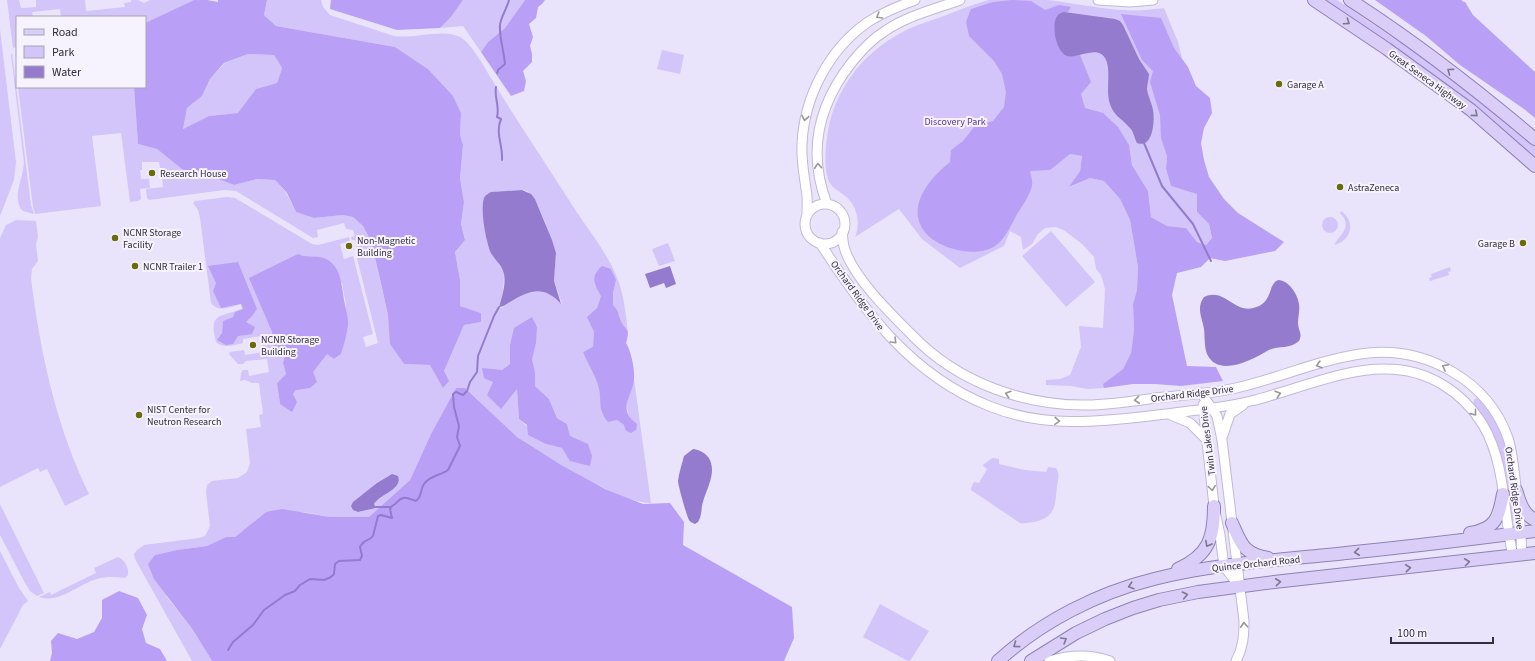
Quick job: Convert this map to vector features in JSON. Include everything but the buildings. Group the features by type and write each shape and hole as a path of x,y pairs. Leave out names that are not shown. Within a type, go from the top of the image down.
{"main road":[{"name":"Great Seneca Highway","path":"1314,0 1387,49 1471,110 1535,166"},
{"name":"Great Seneca Highway","path":"1350,0 1454,74 1535,139"},
{"path":"1516,490 1522,507 1528,515 1535,520"},
{"path":"1383,550 1419,539 1473,533 1485,529 1497,518 1503,494"},
{"path":"1153,579 1187,565 1194,561 1204,551 1212,537 1214,526 1214,506"},
{"path":"1232,523 1241,542 1249,552 1257,556 1283,560"},
{"name":"Quince Orchard Road","path":"998,661 1018,644 1064,614 1096,598 1153,579 1193,570 1237,564 1383,550 1535,532"},
{"name":"Quince Orchard Road","path":"1031,661 1076,633 1105,619 1132,608 1159,600 1198,592 1535,553"}],"street":[{"path":"808,214 801,145 806,113 811,95 829,63 846,42 867,23 888,10 915,0"},
{"path":"827,204 820,185 818,173 817,153 819,132 826,104 840,77 862,50 884,31 903,20 960,0"},
{"path":"1098,0 1130,2 1153,0"},
{"path":"827,204 837,208 841,212 844,221 842,232 837,239 826,244 812,239 806,231 805,224 808,214 812,208 827,204"},
{"name":"Orchard Ridge Drive","path":"842,232 844,249 852,266 884,307 917,341 940,360 984,385 1010,395 1039,402 1093,405 1201,394 1238,387 1367,353 1394,352 1414,355 1430,360 1465,380 1476,390 1496,414 1508,440 1521,533 1517,556"},
{"name":"Orchard Ridge Drive","path":"820,243 859,300 897,345 932,375 977,401 999,410 1052,421 1103,422 1208,409 1251,401 1333,377 1360,371 1387,369 1419,374 1434,380 1456,394 1482,424 1496,455 1508,535 1517,556"},
{"name":"Twin Lakes Drive","path":"1201,394 1208,409 1218,420 1222,440 1240,587 1244,634 1243,646 1236,661"},
{"path":"1222,440 1230,414 1251,401"},
{"name":"Twin Lakes Drive","path":"1208,409 1206,439 1214,506 1224,566 1240,587"},
{"path":"1167,414 1190,423 1206,439"},
{"path":"1048,661 1077,656 1090,656 1110,661"}],"green space":[{"path":"7,0 19,0 21,8 36,7 36,0 85,0 86,11 125,7 124,3 131,2 131,0 138,0 144,3 150,0 194,0 146,23 146,16 61,16 60,9 32,12 33,16 16,16 16,47 13,48"},
{"path":"267,0 321,0 323,7 330,15 394,36 402,37 445,33 460,37 469,45 479,58 576,211 603,250 619,282 623,297 628,334 620,320 618,311 613,305 613,293 616,280 601,296 597,308 588,317 594,332 593,348 583,352 599,388 602,414 617,420 624,425 631,420 627,409 627,404 634,379 651,503 622,496 561,466 516,436 465,388 456,388 431,434 410,480 369,517 330,517 304,512 266,512 235,537 226,537 207,546 155,555 167,597 193,630 212,661 192,661 135,559 134,554 144,545 205,536 210,526 206,492 207,485 212,481 238,478 247,472 250,463 246,429 261,427 259,415 263,414 259,383 252,383 245,380 240,381 241,373 243,370 248,370 249,376 269,372 267,359 246,361 243,364 238,364 229,354 230,352 244,350 245,355 263,352 261,336 243,339 243,343 225,346 216,342 214,332 215,320 222,315 242,309 241,304 221,309 217,308 211,303 200,218 198,210 193,203 195,201 227,197 235,198 312,244 318,245 349,237 350,241 340,244 344,259 353,256 373,334 363,337 366,347 378,343 357,258 366,256 364,249 358,251 355,240 352,240 351,237 355,236 353,230 346,229 344,223 317,230 318,237 313,238 236,191 224,190 149,200 147,198 146,189 163,187 163,168 160,168 159,162 142,162 142,170 140,170 141,179 149,179 150,188 140,189 141,199 130,202 121,133 92,136 101,206 35,214 18,88 134,88 138,144 157,149 193,178 213,177 234,185 257,179 275,180 286,193 296,212 314,218 343,215 353,217 363,226 371,241 388,315 391,344 404,364 430,365 444,371 464,325 481,322 481,313 460,306 460,280 455,252 465,239 461,224 464,202 460,178 463,145 460,135 461,113 453,97 428,69 395,47 276,26 264,15","holes":["527,191 535,199 556,253 554,281 562,304 547,292 535,291 523,294 502,308 499,307 503,294 504,273 487,242 484,216 491,192","250,278 342,283 346,302 345,337 343,349 341,354 334,359 327,353 293,394 297,402 280,404 277,383 286,374 283,363 286,352 274,347 272,332","216,283 257,309 246,322 217,340 222,333 223,321 233,317 243,310 241,304 227,307 213,291","536,343 531,359 535,373 535,386 549,399 557,418 567,424 570,436 562,448 546,444 519,419 517,388 487,395 502,370 510,364 510,345","388,476 396,487 376,499 374,504 376,508 359,512 353,502"]},
{"path":"463,0 525,0 505,28 488,42 481,52 463,26 440,28 451,17"},
{"name":"Discovery Park","path":"989,0 1048,0 1119,10 1148,10 1164,8 1178,42 1187,78 1167,156 1166,169 1171,186 1197,193 1197,212 1209,224 1212,238 1206,245 1197,242 1186,228 1167,226 1151,217 1148,191 1132,165 1129,148 1071,154 1082,156 1080,171 1070,187 1090,178 1104,181 1120,199 1130,220 1138,267 1137,290 1133,304 1134,330 1131,353 1123,369 1104,384 1104,388 1087,389 1071,386 1046,385 1046,380 1060,379 1070,375 1081,347 1079,326 1103,328 1105,289 1101,275 1096,269 1094,257 1082,244 1065,231 1056,227 1045,228 1038,234 1032,244 1023,250 1021,237 1010,231 1004,246 960,268 922,239 899,209 855,237 858,220 855,209 845,196 833,187 829,182 826,173 827,138 833,111 846,84 864,61 886,42 909,29"},
{"path":"1321,0 1337,0 1399,42 1401,40 1423,56 1535,144 1535,160"},
{"path":"0,29 16,162 14,180 0,216"},
{"path":"662,50 684,55 680,74 657,69"},
{"path":"12,53 31,205 34,214 23,211 18,201 24,163 11,55"},
{"path":"248,54 274,55 282,68 277,83 256,89 239,113 209,116 183,129 187,108 202,96 210,79 225,63"},
{"path":"1341,211 1349,220 1350,230 1345,239 1334,245 1346,226 1346,222 1340,213"},
{"path":"1330,217 1337,222 1338,225 1333,232 1330,233 1323,228 1322,225 1327,218"},
{"path":"16,220 36,221 38,261 32,269 31,278 39,333 51,388 67,442 89,494 65,506 47,469 40,472 38,468 0,487 0,238 6,225"},
{"path":"1051,231 1095,282 1066,307 1022,256"},
{"path":"668,243 675,261 659,266 652,249"},
{"path":"1450,267 1451,271 1448,272 1449,275 1430,281 1429,278 1432,277 1431,274"},
{"path":"1476,398 1484,404 1495,422 1506,449 1517,521 1509,522 1503,469 1473,405"},
{"path":"992,458 999,459 999,464 1025,470 1046,472 1048,467 1056,468 1058,477 1055,503 1052,512 1038,521 1020,523 971,490 974,482 979,483 987,469 983,465"},
{"path":"0,504 44,593 37,596 30,591 0,535"},
{"path":"0,551 19,588 28,601 23,605 0,649"},
{"path":"118,557 125,562 127,567 128,575 125,578 101,578 90,581 62,596 54,598 39,597 50,592 51,595 96,573 94,568"},
{"path":"880,604 929,631 910,661 863,637"}],"shaded area":[{"path":"194,0 218,2 218,0 267,0 264,15 276,26 395,47 428,69 453,96 461,113 460,135 463,145 460,178 464,202 461,224 465,240 455,252 460,280 460,306 481,313 481,322 464,325 444,371 449,381 443,388 430,365 404,364 390,344 388,315 371,241 363,226 353,217 343,215 314,218 296,212 287,193 275,180 257,179 234,185 213,177 193,178 157,149 138,144 134,88 146,88 146,23","holes":["248,54 274,55 282,68 277,83 256,89 238,113 209,116 183,129 187,108 202,96 210,79 224,63"]},
{"path":"331,0 463,0 451,17 440,28 397,30 330,9"},
{"path":"525,0 545,0 538,7 536,18 529,24 533,37 530,46 532,62 523,71 526,81 524,91 511,96 481,52 488,42 505,28"},
{"path":"1012,0 1031,1 1045,10 1059,5 1071,7 1068,12 1064,12 1058,18 1054,30 1058,40 1072,56 1080,55 1091,82 1081,94 1085,108 1103,113 1118,127 1129,145 1132,165 1148,191 1151,217 1167,226 1186,228 1197,242 1206,245 1212,238 1209,224 1197,212 1197,194 1171,186 1166,169 1167,156 1161,138 1160,115 1150,82 1153,71 1142,60 1121,14 1161,18 1174,48 1188,67 1196,86 1210,98 1212,113 1204,128 1201,143 1209,177 1224,199 1238,213 1284,242 1275,251 1225,261 1210,258 1201,267 1177,273 1172,295 1187,366 1216,367 1223,381 1181,386 1133,384 1104,388 1103,384 1123,369 1131,353 1134,330 1133,304 1137,290 1138,267 1130,220 1120,199 1104,181 1090,178 1069,187 1080,171 1082,156 1070,154 1050,170 1030,171 1032,179 1031,190 1007,232 995,246 986,250 975,252 964,251 941,244 931,238 923,230 919,221 919,204 931,180 950,162 951,150 963,141 974,127 993,121 1004,107 1006,92 1002,74 994,61 969,36 966,22 971,9 993,2"},
{"path":"1375,0 1461,0 1465,2 1473,15 1535,72 1535,118 1460,65 1426,36"},
{"path":"298,254 324,258 335,267 341,279 348,324 341,354 334,359 327,354 313,372 317,382 310,388 296,390 293,394 297,402 292,412 280,404 277,383 286,374 283,363 286,352 274,347 272,332 249,278"},
{"path":"238,262 257,309 246,322 255,327 252,334 238,336 233,344 226,345 217,340 222,333 223,321 233,317 235,312 243,309 241,304 221,308 213,291 216,283 208,266"},
{"path":"602,266 611,269 616,280 613,293 613,305 618,311 622,323 628,331 626,343 631,355 634,379 627,402 627,408 631,418 637,424 636,430 631,433 626,431 624,425 617,420 608,422 602,413 598,384 583,352 593,347 594,332 587,317 597,308 601,296 594,280 598,270"},
{"path":"532,317 537,327 536,343 532,359 535,373 535,386 549,399 557,418 567,424 570,436 588,444 592,456 590,466 570,461 562,448 546,444 528,435 527,425 519,419 517,389 501,409 487,395 493,382 484,378 482,368 502,370 510,364 510,345 514,328"},
{"path":"456,388 465,388 517,437 561,465 605,489 643,504 670,503 684,522 683,545 792,607 794,638 784,661 212,661 193,630 154,579 148,564 155,555 207,546 226,537 235,537 266,512 282,509 330,517 369,517 410,480 431,434"},
{"path":"119,591 138,598 147,615 142,629 146,643 160,649 167,661 50,661 52,653 51,641 58,633 77,639 94,632 102,618 102,600"}],"water":[{"path":"1064,12 1115,19 1120,21 1123,25 1139,59 1149,74 1147,89 1154,115 1154,121 1152,133 1147,142 1142,144 1137,143 1131,129 1115,114 1111,108 1108,93 1108,68 1102,54 1092,52 1067,56 1060,49 1055,37 1054,24 1058,15"},
{"path":"522,190 531,194 535,199 552,240 556,253 554,281 561,304 549,294 537,291 530,292 504,306 499,307 504,287 504,274 500,265 491,253 487,241 483,218 483,203 486,195 491,192"},
{"path":"670,266 676,284 666,288 664,283 650,288 645,274"},
{"path":"1278,280 1286,282 1289,285 1295,292 1298,300 1298,325 1301,336 1299,341 1291,346 1271,349 1253,359 1236,365 1219,365 1212,361 1206,351 1204,329 1200,313 1200,305 1204,297 1217,295 1240,307 1246,309 1253,308 1260,306 1264,302 1272,286"},
{"path":"693,449 701,451 708,457 712,468 711,478 702,504 700,518 695,524 690,522 688,518 678,481 684,456"},
{"path":"392,474 398,476 399,481 394,488 377,500 374,504 376,508 358,512 353,510 351,506 353,502 377,483"}],"waterway":[{"path":"497,73 498,70 505,64 500,25 509,0"},
{"path":"496,87 498,109 497,117 501,119 499,124 499,134 502,160"},
{"path":"1144,143 1162,186 1193,224 1211,261"},
{"path":"228,650 233,642 253,625 264,610 285,595 295,591 300,585 310,579 324,580 331,577 334,574 335,564 339,561 360,560 362,556 360,547 373,536 378,516 381,515 392,518 390,509 400,499 408,498 416,501 419,498 426,481 448,470 460,446 457,437 459,426 454,407 453,394 456,392 463,395 467,391 470,382 477,372 478,356 499,307"},
{"path":"376,507 390,507"}],"place":[{"name":"Garage A","path":"1279,84"},
{"name":"Research House","path":"152,173"},
{"name":"AstraZeneca","path":"1340,187"},
{"name":"NCNR Storage Facility","path":"115,238"},
{"name":"Garage B","path":"1523,243"},
{"name":"Non-Magnetic Building","path":"349,246"},
{"name":"NCNR Trailer 1","path":"135,266"},
{"name":"NCNR Storage Building","path":"253,345"},
{"name":"NIST Center for Neutron Research","path":"139,415"}]}
